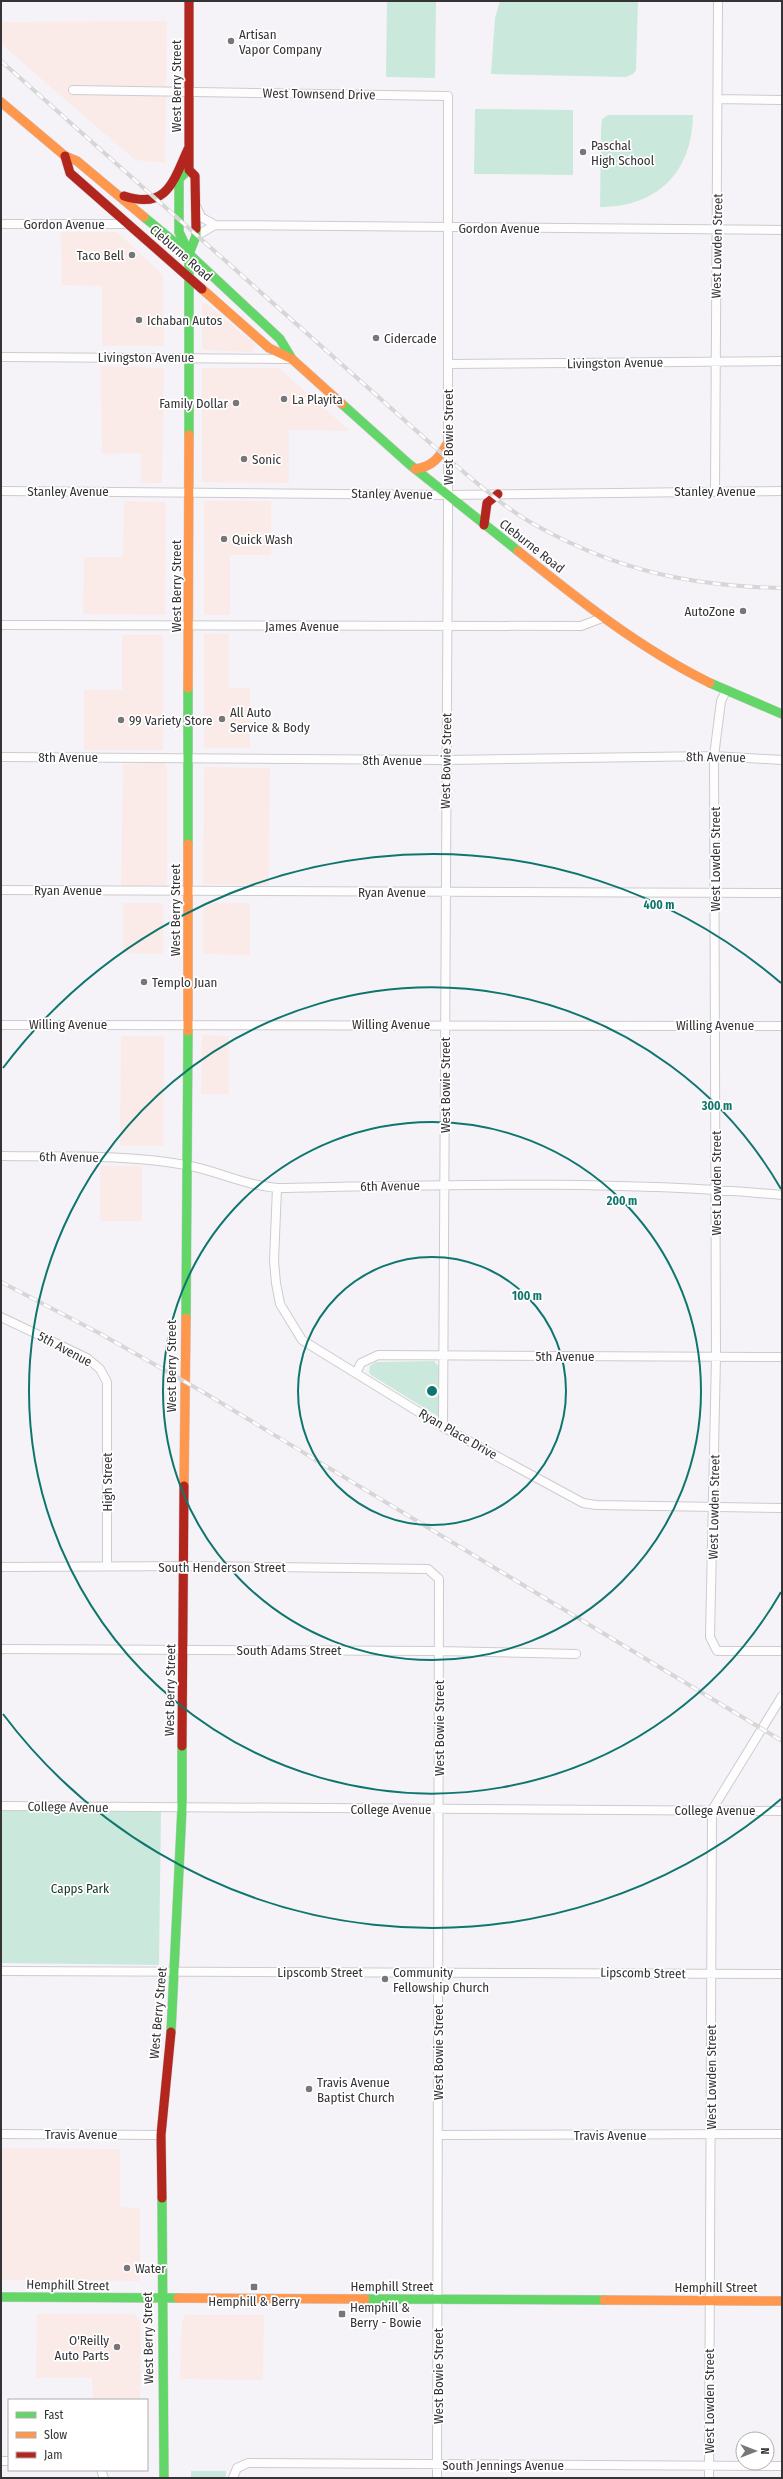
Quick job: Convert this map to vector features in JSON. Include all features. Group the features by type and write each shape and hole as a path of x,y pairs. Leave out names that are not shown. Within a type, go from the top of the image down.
{"main road":[{"name":"West Berry Street","path":"164,2478 160,2299 161,2135 176,1972 182,1808 188,1023 189,254 196,236 195,176 189,170 189,1"},
{"name":"Cleburne Road","path":"1,102 65,156 77,161 189,254 280,339 292,359"},
{"path":"112,191 136,202 144,203 157,201 169,186 189,147"},
{"name":"Cleburne Road","path":"65,156 70,173 269,348 292,359 415,469 602,618 653,653 726,691 782,714"},
{"name":"West Berry Street","path":"189,170 179,178 179,232 189,254"},
{"path":"415,469 429,467 434,463 447,444"},
{"path":"484,525 484,510 487,502 492,496 498,494"},
{"name":"Hemphill Street","path":"1,2297 782,2301"}],"street":[{"name":"West Lowden Street","path":"715,491 718,1"},
{"name":"West Townsend Drive","path":"73,90 448,96"},
{"name":"West Bowie Street","path":"443,1427 446,1185 445,892 448,627 448,364 446,228 448,96"},
{"path":"718,99 782,100"},
{"path":"196,201 201,217 215,224"},
{"name":"Gordon Avenue","path":"1,224 128,224"},
{"path":"196,236 215,224"},
{"name":"Gordon Avenue","path":"215,224 446,228 782,230"},
{"name":"Livingston Avenue","path":"1,357 189,357 292,359"},
{"name":"Livingston Avenue","path":"448,364 782,361"},
{"name":"Stanley Avenue","path":"1,491 189,491 448,495 782,491"},
{"name":"James Avenue","path":"1,625 448,627 581,626 602,618"},
{"name":"West Lowden Street","path":"726,691 721,701 714,756 716,1357 715,1507 710,1637 717,1651 782,1651"},
{"name":"8th Avenue","path":"1,757 446,760 714,756 782,760"},
{"name":"Ryan Avenue","path":"1,890 782,893"},
{"name":"Willing Avenue","path":"1,1024 188,1023 782,1026"},
{"name":"6th Avenue","path":"1,1156 137,1159 187,1165 257,1186 277,1188 446,1185 716,1189 782,1195"},
{"name":"Ryan Place Drive","path":"277,1188 274,1261 280,1304 302,1340 443,1427 583,1502 596,1505 782,1508"},
{"name":"5th Avenue","path":"1,1317 87,1358 100,1369 107,1382 106,1398"},
{"name":"5th Avenue","path":"356,1373 361,1363 378,1355 782,1358"},
{"name":"High Street","path":"106,1398 107,1566"},
{"name":"South Henderson Street","path":"1,1567 184,1566 428,1568 439,1579"},
{"name":"West Bowie Street","path":"437,2478 439,1579"},
{"name":"South Adams Street","path":"1,1649 439,1651 576,1654"},
{"path":"712,1810 782,1696"},
{"name":"College Avenue","path":"1,1806 782,1811"},
{"name":"West Lowden Street","path":"709,2478 712,1810"},
{"name":"Lipscomb Street","path":"1,1971 438,1971 782,1974"},
{"name":"Travis Avenue","path":"1,2134 161,2135"},
{"name":"Travis Avenue","path":"438,2135 782,2134"},
{"name":"South Jennings Avenue","path":"232,2478 237,2468 248,2463 782,2466"}],"shaded area":[{"path":"167,21 165,163 135,160 1,44 1,22"},
{"path":"61,232 117,232 163,275 164,346 102,346 102,286 62,285"},
{"path":"206,303 255,344 254,350 251,352 204,350 202,346 202,304"},
{"path":"101,366 164,368 162,483 141,483 141,453 102,454"},
{"path":"202,368 279,368 350,431 289,430 289,483 202,482"},
{"path":"124,501 166,502 165,615 83,614 84,557 123,557"},
{"path":"204,501 271,501 271,555 230,555 230,615 204,615"},
{"path":"204,634 229,634 229,688 250,688 250,748 204,748"},
{"path":"122,635 163,635 163,750 84,750 84,690 122,690"},
{"path":"163,763 167,768 167,881 165,885 121,886 123,764"},
{"path":"204,767 270,768 269,885 203,884"},
{"path":"123,903 163,903 163,954 123,953"},
{"path":"203,903 250,903 250,955 203,954"},
{"path":"202,1035 229,1036 229,1094 201,1094"},
{"path":"121,1036 164,1036 163,1146 120,1146"},
{"path":"100,1166 142,1166 142,1221 100,1221"},
{"path":"1,2148 120,2149 120,2207 140,2208 140,2281 1,2280"},
{"path":"37,2314 134,2314 141,2322 140,2399 93,2399 92,2378 36,2378"},
{"path":"186,2315 264,2315 263,2380 180,2379 182,2320"}],"green space":[{"path":"387,1 436,1 435,78 386,77"},
{"path":"500,1 638,1 636,70 633,74 626,77 491,74 495,18"},
{"path":"475,109 573,110 573,175 474,174"},
{"path":"608,115 693,115 691,135 686,153 678,169 668,182 655,193 639,201 621,205 600,207 601,129 602,119"},
{"path":"434,1361 439,1367 439,1417 371,1375 369,1372 370,1366 376,1362"},
{"name":"Capps Park","path":"1,1810 161,1812 159,1965 1,1963"},
{"path":"191,2471 226,2471 226,2478 191,2478"}],"railway":[{"path":"1,61 447,458 514,512 526,520 569,542 598,555 627,565 656,573 717,584 782,588"},
{"path":"1,1282 99,1333 203,1392 782,1741"}],"traffic: fast":[{"path":"185,173 179,179 179,232 187,249"},
{"path":"144,217 189,254 280,339 292,359"},
{"path":"189,435 189,254 196,236 196,229"},
{"path":"342,404 409,464 518,551"},
{"path":"710,683 782,714"},
{"path":"188,688 188,844"},
{"path":"186,1318 188,1031"},
{"path":"171,2032 182,1808 182,1746"},
{"path":"162,2198 164,2478"},
{"path":"1,2297 178,2298"},
{"path":"365,2299 604,2300"}],"traffic: slow":[{"path":"1,102 65,156 77,161 144,217"},
{"path":"202,289 269,348 292,359 342,404"},
{"path":"188,688 189,435"},
{"path":"415,469 426,466 434,461 441,454 447,444"},
{"path":"518,551 587,605 634,639 710,683"},
{"path":"188,844 188,1031"},
{"path":"184,1486 186,1318"},
{"path":"178,2298 365,2299"},
{"path":"604,2300 782,2301"}],"traffic: jam":[{"path":"189,1 189,170 195,176 196,229"},
{"path":"124,196 138,199 150,199 159,196 172,182 188,149"},
{"path":"65,156 70,173 202,289"},
{"path":"484,525 487,503 498,494"},
{"path":"182,1746 184,1486"},
{"path":"162,2198 161,2135 171,2032"}],"place":[{"name":"Artisan Vapor Company","path":"231,41"},
{"name":"Paschal High School","path":"583,152"},
{"name":"Taco Bell","path":"132,255"},
{"name":"Ichaban Autos","path":"139,320"},
{"name":"Cidercade","path":"376,338"},
{"name":"La Playita","path":"284,399"},
{"name":"Family Dollar","path":"236,403"},
{"name":"Sonic","path":"244,459"},
{"name":"Quick Wash","path":"224,539"},
{"name":"AutoZone","path":"743,611"},
{"name":"All Auto Service & Body","path":"222,719"},
{"name":"99 Variety Store","path":"121,720"},
{"name":"Templo Juan","path":"144,982"},
{"name":"Community Fellowship Church","path":"385,1979"},
{"name":"Travis Avenue Baptist Church","path":"309,2089"},
{"name":"Water","path":"127,2268"},
{"name":"Hemphill & Berry","path":"254,2287"},
{"name":"Hemphill & Berry - Bowie","path":"342,2314"},
{"name":"O'Reilly Auto Parts","path":"117,2347"}]}
